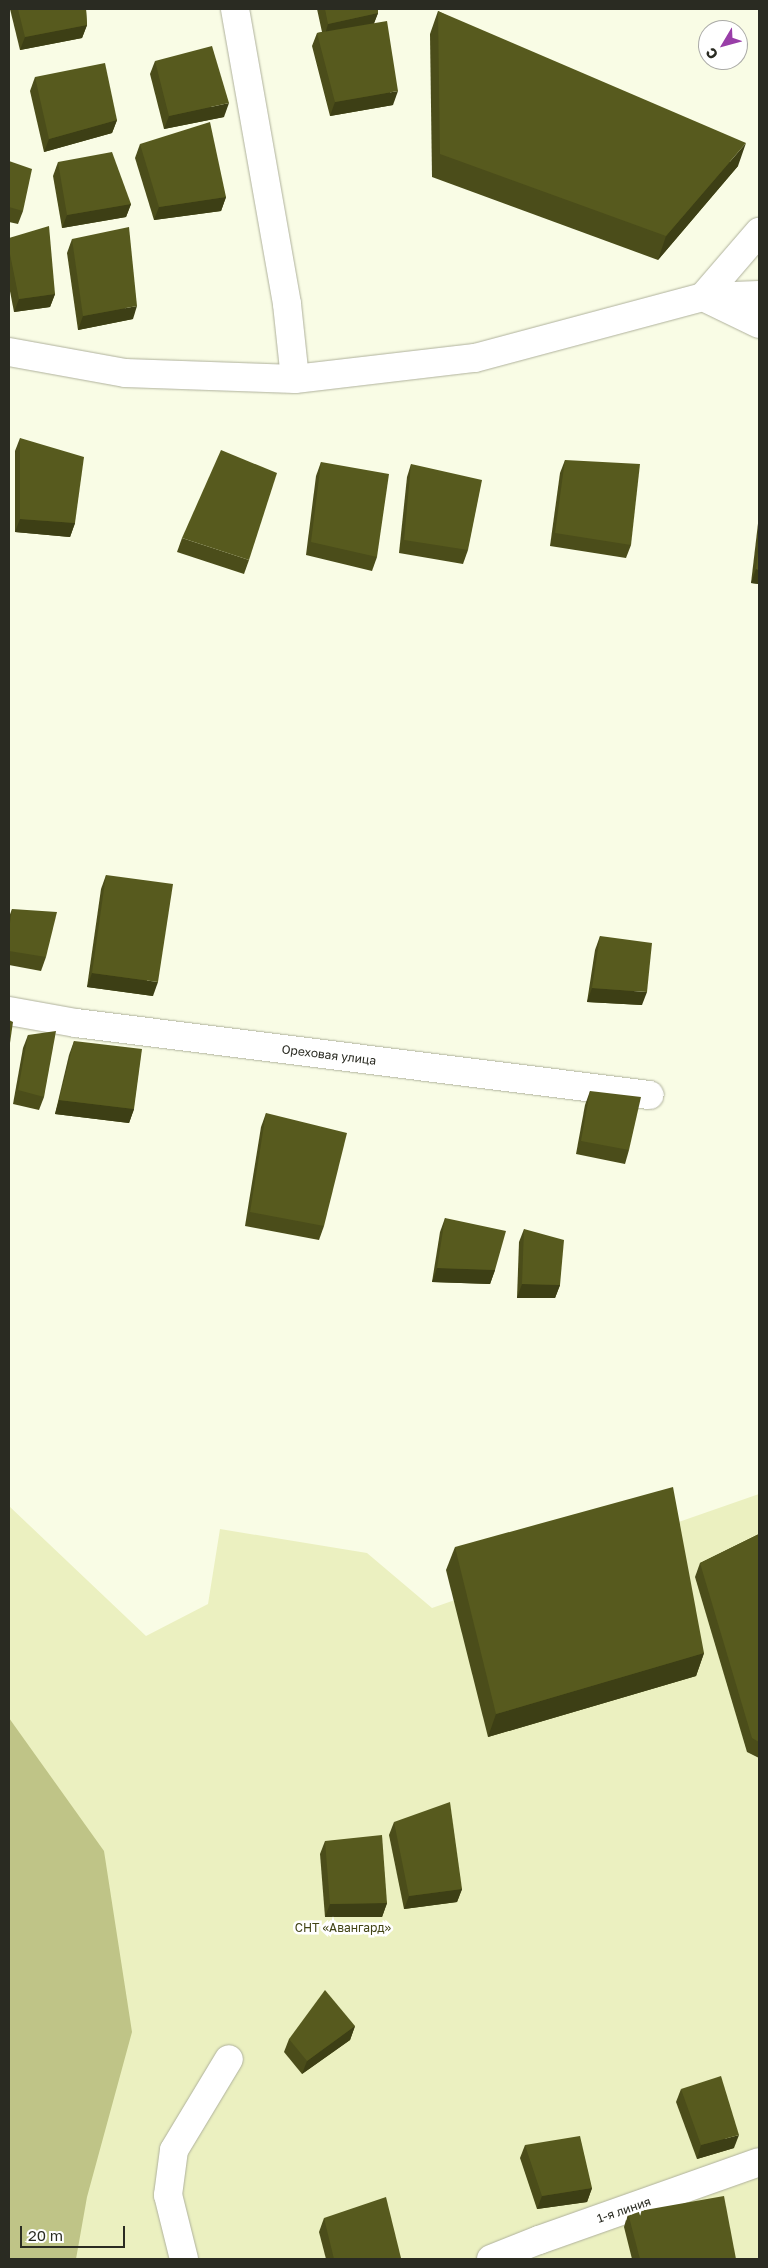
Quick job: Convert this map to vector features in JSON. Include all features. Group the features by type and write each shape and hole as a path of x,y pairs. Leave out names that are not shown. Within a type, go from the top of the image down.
{"street":[{"path":"235,9 287,304 294,379"},
{"path":"703,297 759,232"},
{"path":"9,352 125,373 294,379 475,358 703,297 759,295"},
{"path":"703,297 759,324"},
{"name":"Ореховая улица","path":"9,1011 76,1023 649,1095"},
{"path":"184,2259 168,2195 174,2150 229,2059"},
{"name":"1-я линия","path":"491,2259 538,2240 759,2162"}],"green space":[{"name":"СНТ «Авангард»","path":"759,1494 759,2259 9,2259 9,1506 146,1636 208,1604 220,1529 367,1553 432,1608"}],"shaded area":[{"path":"9,1718 104,1851 132,2032 87,2197 76,2259 9,2259"}],"building":[{"path":"18,9 86,9 87,25 25,37"},
{"path":"325,9 378,9 378,13 328,24"},
{"path":"438,11 746,143 666,236 440,154"},
{"path":"387,21 398,91 335,102 317,33"},
{"path":"212,46 229,103 169,116 155,61"},
{"path":"105,63 117,120 49,139 35,77"},
{"path":"210,122 226,197 159,207 140,144"},
{"path":"112,152 131,204 67,215 58,162"},
{"path":"9,161 32,169 23,211 9,207"},
{"path":"49,226 55,294 19,299 9,249 9,238"},
{"path":"129,227 137,306 83,316 72,239"},
{"path":"20,438 84,457 75,523 20,519"},
{"path":"221,450 277,473 249,560 182,538"},
{"path":"565,460 640,464 631,545 555,533"},
{"path":"321,462 389,474 377,557 311,542"},
{"path":"411,464 482,480 468,550 404,540"},
{"path":"759,542 759,570 756,569"},
{"path":"106,875 173,884 158,982 92,973"},
{"path":"12,909 57,912 46,957 9,951"},
{"path":"600,936 652,943 647,992 592,988"},
{"path":"9,1020 13,1022 9,1050"},
{"path":"56,1031 44,1097 18,1090 28,1035"},
{"path":"74,1041 142,1049 134,1109 59,1100"},
{"path":"590,1091 641,1097 629,1150 581,1141"},
{"path":"266,1113 347,1133 324,1226 250,1212"},
{"path":"445,1218 506,1231 495,1270 437,1268"},
{"path":"524,1229 564,1240 560,1285 522,1284"},
{"path":"673,1487 704,1653 496,1714 455,1547"},
{"path":"759,1534 759,1742 752,1738 700,1563"},
{"path":"450,1802 462,1889 409,1896 394,1822"},
{"path":"382,1835 387,1903 330,1904 325,1841"},
{"path":"325,1990 355,2026 307,2061 289,2039"},
{"path":"721,2076 739,2135 701,2145 681,2089"},
{"path":"580,2136 592,2188 542,2196 525,2145"},
{"path":"724,2196 736,2259 640,2259 628,2213"},
{"path":"386,2197 401,2258 334,2259 324,2218"}]}
